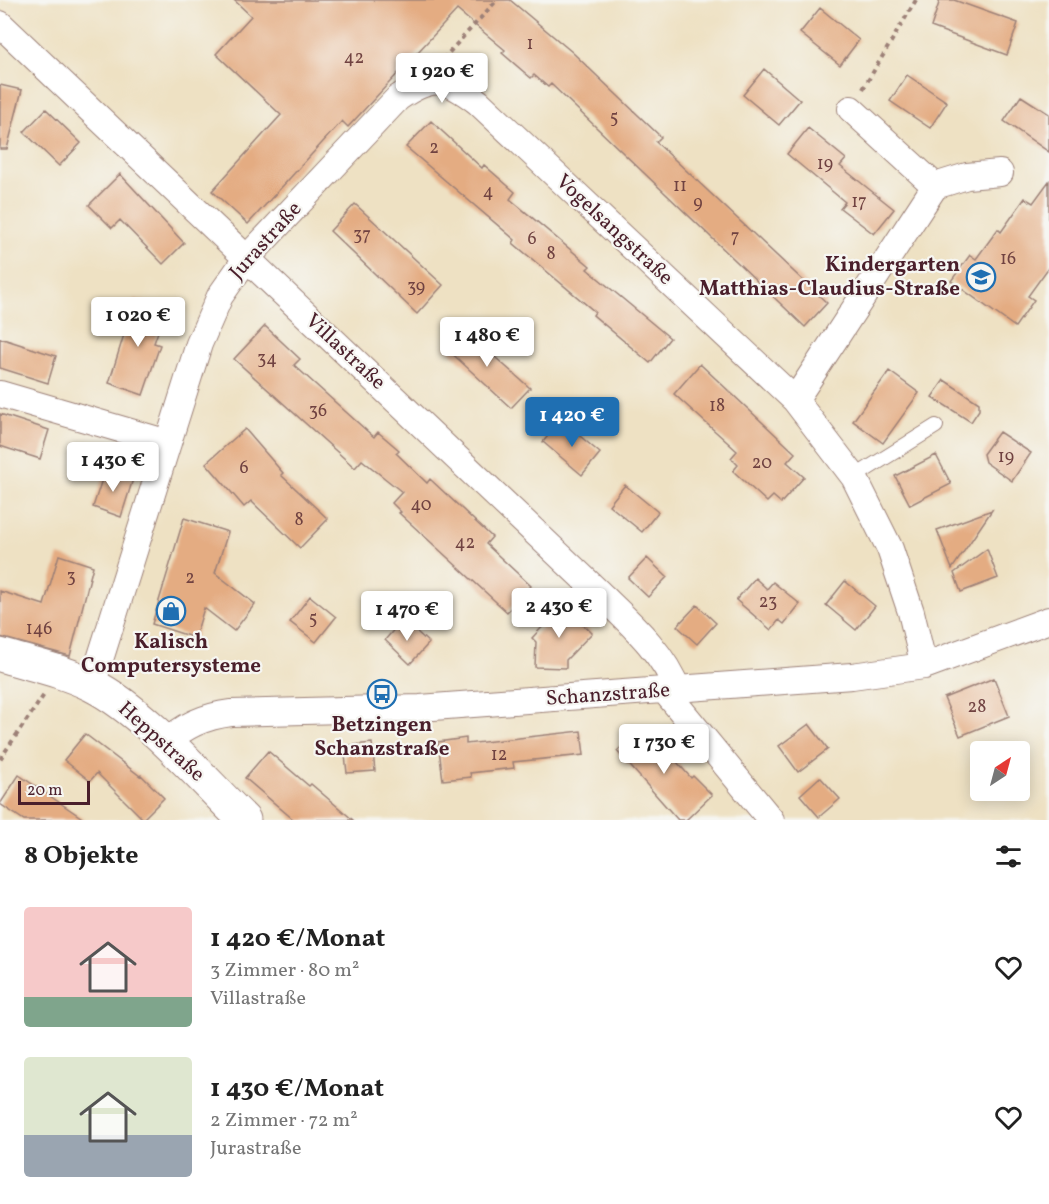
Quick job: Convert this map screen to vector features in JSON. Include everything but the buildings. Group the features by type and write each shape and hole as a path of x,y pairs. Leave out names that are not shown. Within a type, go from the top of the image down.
{"street":[{"name":"Villastraße","path":"0,24 632,625 656,652 673,677 671,691 771,820"},
{"name":"Jurastraße","path":"92,685 208,319 234,274 246,259 398,98 416,86 435,80"},
{"name":"Vogelsangstraße","path":"435,80 453,84 478,102 795,400 854,477 890,549 911,612 924,666"},
{"path":"850,109 935,186"},
{"path":"795,400 935,186 967,176 1000,173"},
{"path":"0,394 168,443"},
{"name":"Schanzstraße","path":"165,743 178,732 205,718 231,713 420,708 825,680 924,666 1049,620"},
{"name":"Heppstraße","path":"0,655 92,685 113,699 165,743 244,820"}],"lane":[{"path":"854,477 936,426"}],"path":[{"path":"435,80 445,55 497,0"},
{"path":"850,109 916,0"},
{"path":"0,759 59,673"}],"place":[{"name":"Kindergarten Matthias-Claudius-Straße","path":"981,277"},
{"name":"Kalisch Computersysteme","path":"171,611"},
{"name":"Betzingen Schanzstraße","path":"382,694"}]}
